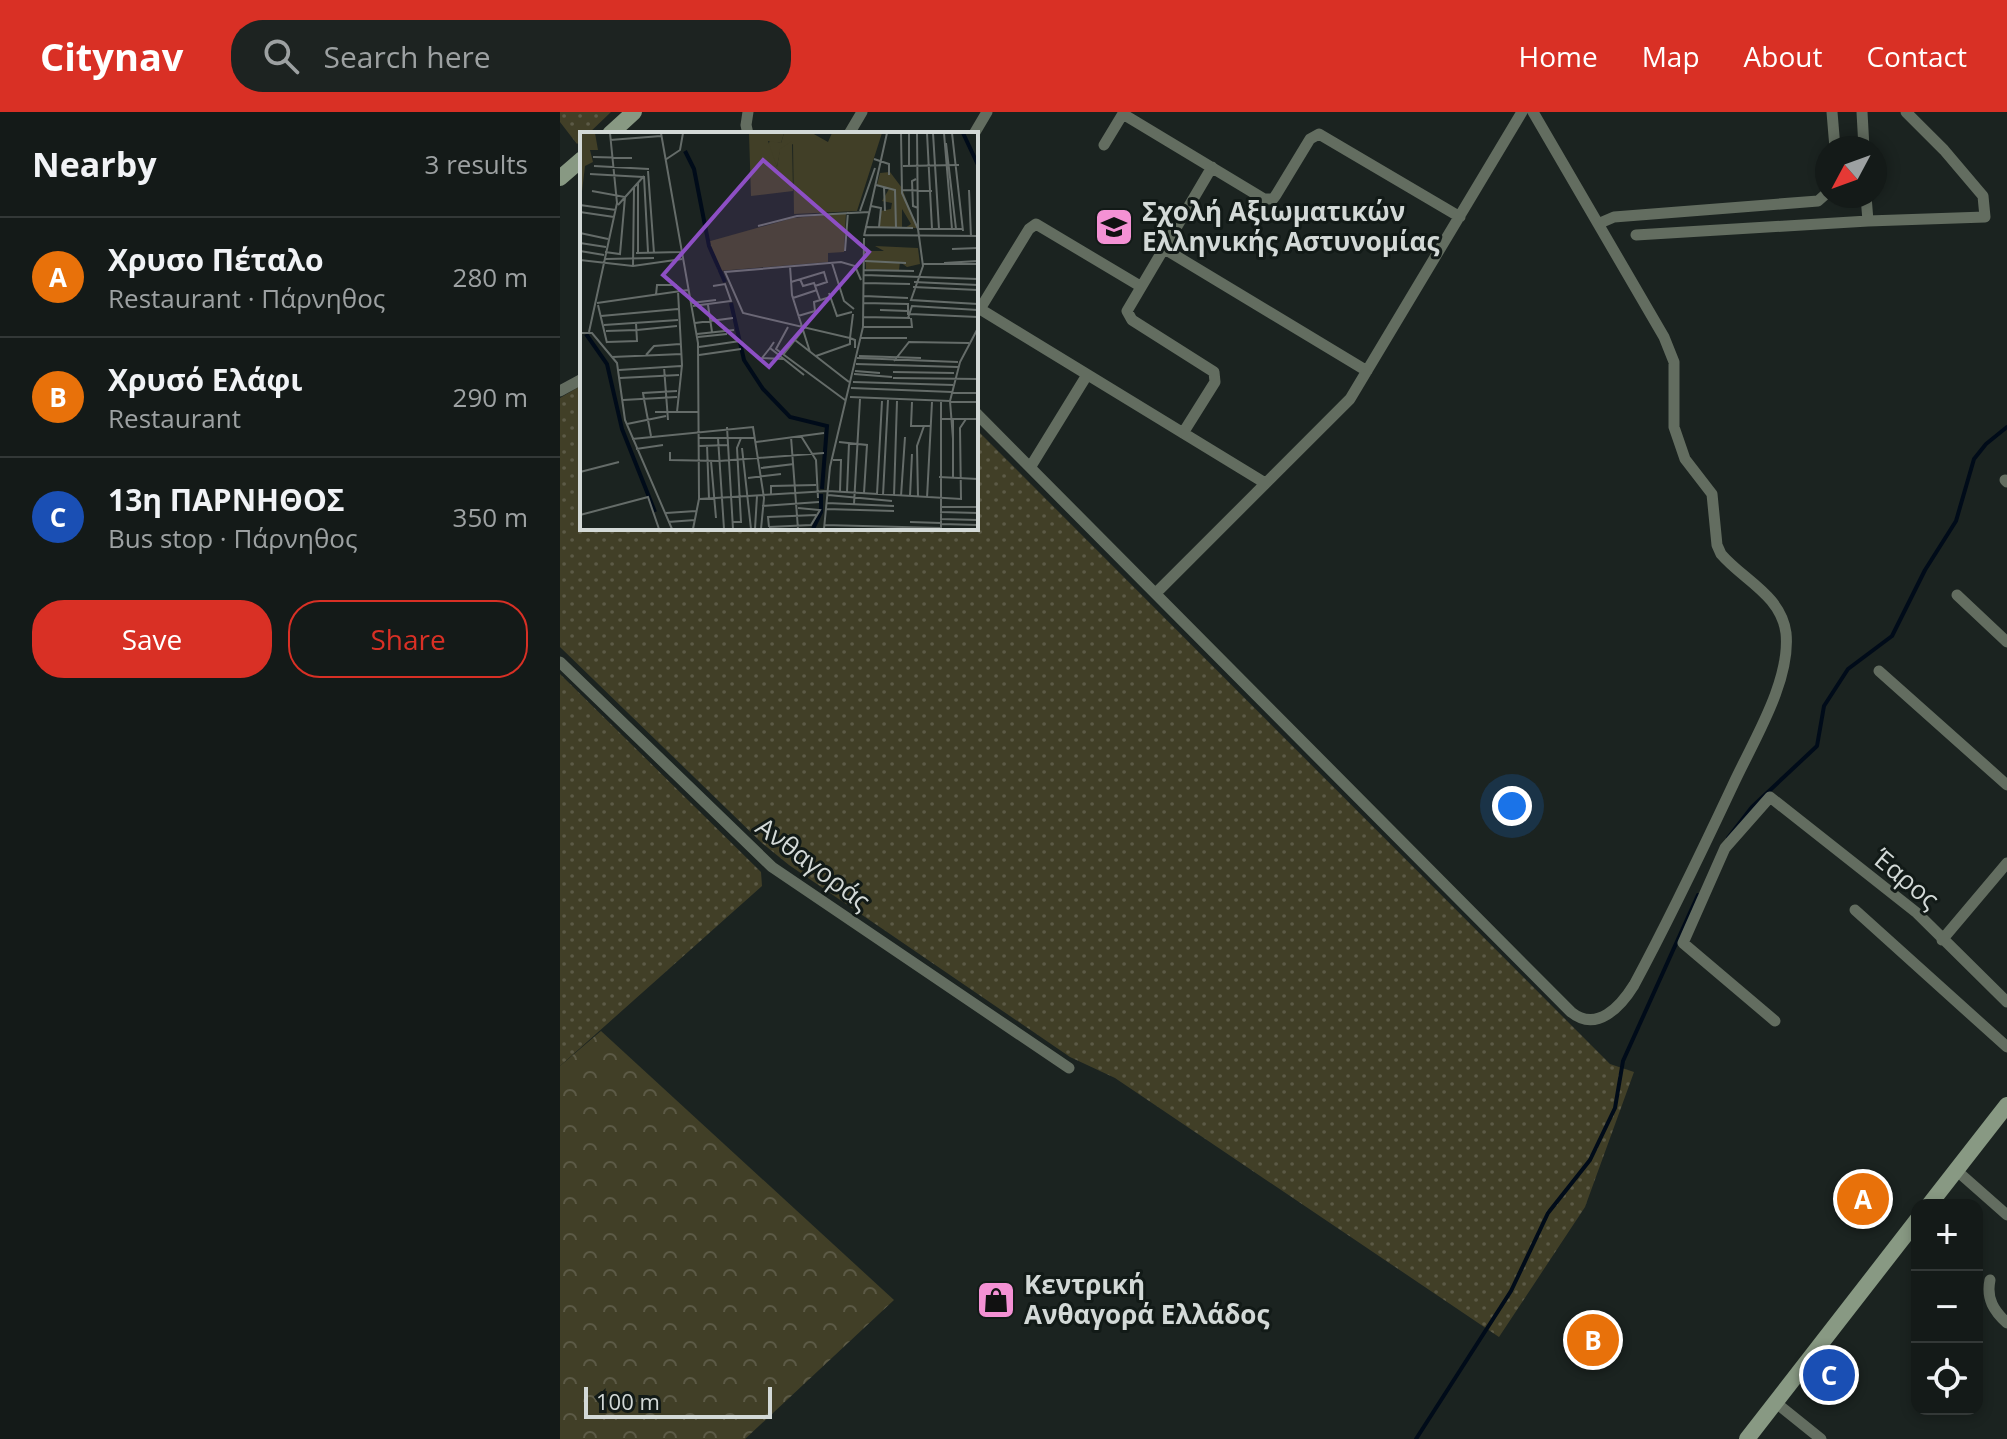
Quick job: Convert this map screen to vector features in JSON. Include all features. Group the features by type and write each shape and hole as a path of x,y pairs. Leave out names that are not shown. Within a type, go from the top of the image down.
{"main road":[{"path":"612,132 634,112"},
{"path":"560,178 580,161"},
{"path":"1934,1199 2007,1105"},
{"path":"1747,1439 1911,1228"}],"street":[{"path":"748,112 748,132"},
{"path":"850,132 862,112"},
{"path":"970,112 985,116"},
{"path":"1157,592 1341,409 1367,371 1522,112"},
{"path":"978,415 1571,1012 1591,1020 1612,1011 1628,994 1642,969 1775,696 1784,661 1786,631 1776,606 1721,554 1717,545 1712,494 1685,459 1674,427 1674,362 1664,337 1533,112"},
{"path":"1832,112 1834,136"},
{"path":"1862,112 1863,136"},
{"path":"1636,235 1985,217 1983,196 1906,112"},
{"path":"1104,145 1123,113 1264,199 1273,199 1310,139 1319,134 1460,217"},
{"path":"1183,433 1216,377 1211,368 1128,316 1128,306 1212,167"},
{"path":"1600,223 1614,217 1815,201"},
{"path":"1867,208 1868,221"},
{"path":"1140,286 1036,224 1029,229 980,309 1265,483"},
{"path":"1163,248 1367,371"},
{"path":"1031,466 1087,375"},
{"path":"560,391 580,380"},
{"path":"1957,595 2007,642"},
{"name":"Ανθαγοράς","path":"560,662 772,867 1069,1068"},
{"path":"1879,671 2007,785"},
{"name":"Έαρος","path":"1775,1021 1683,943 1725,848 1770,797 1917,913 2007,1002"},
{"path":"1942,940 2007,863"},
{"path":"1855,910 2007,1047"},
{"path":"1956,1170 2007,1215"},
{"path":"1990,1280 1988,1297 2007,1323"},
{"path":"1775,1402 1821,1439"}],"green space":[{"path":"560,112 611,112 590,132 580,132 577,144 560,122"},
{"path":"580,386 580,530 978,530 978,431 1610,1064 1634,1072 1585,1207 1499,1337 1115,1078 1070,1057 789,865 762,843 560,647 560,398"},
{"path":"560,674 761,872 762,886 560,1066"},
{"path":"601,1031 894,1300 745,1439 560,1439 560,1066"}],"waterway":[{"path":"1728,838 1752,807 1817,746 1824,706 1848,669 1892,636 1925,570 1956,521 1974,459 1986,444 2007,427"},
{"path":"1416,1439 1511,1291 1548,1213 1590,1160 1615,1108 1623,1061 1698,895"}],"place":[{"name":"Σχολή Αξιωματικών Ελληνικής Αστυνομίας","path":"1114,227"},
{"name":"Χρυσο Πέταλο","path":"1863,1199"},
{"name":"Κεντρική Ανθαγορά Ελλάδος","path":"996,1300"},
{"name":"Χρυσό Ελάφι","path":"1593,1340"},
{"name":"13η ΠΑΡΝΗΘΟΣ","path":"1829,1375"}]}
